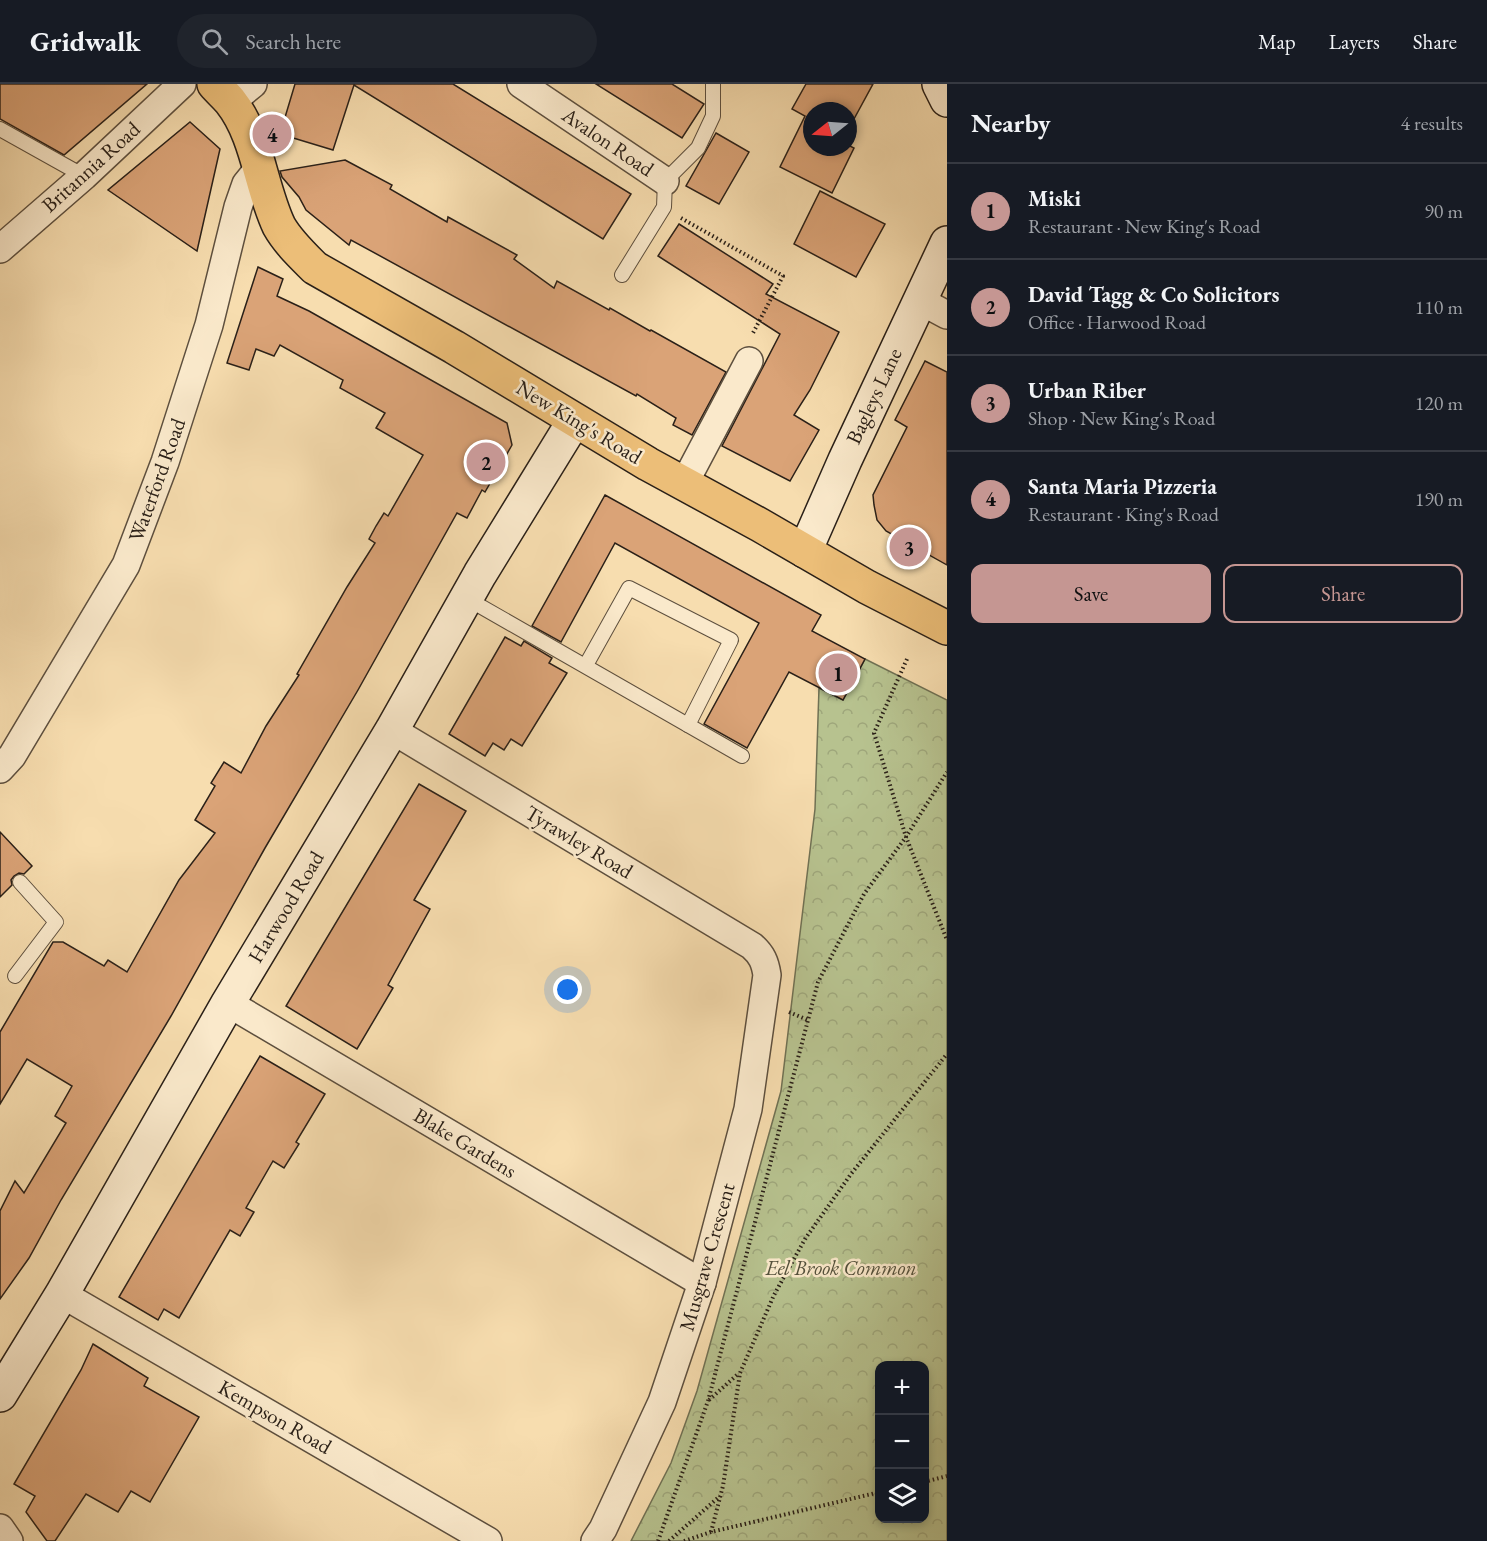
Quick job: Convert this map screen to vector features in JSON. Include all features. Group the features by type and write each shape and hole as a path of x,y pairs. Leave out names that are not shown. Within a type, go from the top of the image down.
{"main road":[{"path":"939,84 947,100"},
{"name":"New King's Road","path":"233,90 280,228 296,250 315,268 454,346 574,421 684,484 867,587 947,628"},
{"name":"Bagleys Lane","path":"805,551 933,307 947,243"},
{"name":"Harwood Road","path":"0,1395 62,1294 228,1003 392,730 466,598 574,421"}],"street":[{"name":"Britannia Road","path":"0,249 84,176 182,84"},
{"name":"Avalon Road","path":"521,84 665,181"},
{"name":"Waterford Road","path":"0,769 12,756 126,565 165,462 209,325 238,207 246,184 259,168"},
{"path":"684,484 749,361"},
{"name":"Tyrawley Road","path":"392,730 752,946 763,958"},
{"name":"Musgrave Crescent","path":"595,1541 603,1529 662,1402 702,1283 748,1109 768,975 763,958"},
{"name":"Blake Gardens","path":"228,1003 702,1283"},
{"name":"Kempson Road","path":"62,1294 488,1541"},
{"path":"0,1528 9,1541"}],"lane":[{"path":"622,275 664,207 665,181 698,148 713,116 713,84"},
{"path":"0,129 84,176"},
{"path":"586,665 629,588 730,640 688,725"},
{"path":"466,598 742,756"},
{"path":"15,976 56,922 20,882"}],"path":[{"path":"664,207 783,276 746,346 749,361"},
{"path":"907,659 874,733 906,837 947,940"},
{"path":"658,1541 708,1401 818,982 864,894 906,837 947,772"},
{"path":"711,1532 720,1496 740,1373 774,1295 805,1239 851,1174 947,1054"},
{"path":"708,1401 740,1373"},
{"path":"929,1481 947,1476"},
{"path":"684,1541 711,1532 875,1493"},
{"path":"669,1541 720,1496"}],"green space":[{"name":"Eel Brook Common","path":"865,659 947,700 947,1541 631,1541 671,1463 697,1391 781,1091 815,809 819,688 843,700"}],"building":[{"path":"0,84 147,84 64,155 0,119"},
{"path":"295,84 453,84 631,194 603,239 354,85 333,150 280,134"},
{"path":"596,84 672,84 704,104 682,138"},
{"path":"806,84 873,84 857,113 857,102 803,102 803,115 792,109"},
{"path":"803,120 803,156 850,156 832,193 780,167"},
{"path":"190,122 220,149 197,251 108,190"},
{"path":"716,133 749,152 719,204 686,186"},
{"path":"345,160 392,185 390,189 447,222 448,217 517,255 514,259 554,288 557,281 726,372 692,435 673,425 676,418 637,394 636,396 351,240 349,245 306,210 280,171"},
{"path":"820,191 885,224 856,277 794,244"},
{"path":"679,224 773,284 766,294 839,332 810,390 794,415 819,430 790,481 722,446 780,334 658,256"},
{"path":"258,267 283,279 277,296 309,311 507,423 512,445 485,492 482,490 467,518 457,513 171,1016 29,1258 0,1299 0,1211 15,1181 24,1193 66,1123 55,1116 72,1086 27,1059 0,1104 0,1032 53,942 63,942 104,966 108,960 127,972 179,880 215,833 195,820 215,786 211,783 224,762 241,773 266,726 299,675 297,674 347,587 375,543 369,539 376,526 384,513 388,516 423,455 376,428 385,413 340,388 343,380 280,345 274,356 256,349 249,370 227,363"},
{"path":"925,361 947,372 947,565 886,531 877,520 874,505 873,495 907,427 895,420"},
{"path":"605,495 821,615 812,631 865,659 843,700 789,672 747,748 704,724 759,623 615,543 561,642 532,626"},
{"path":"505,637 521,646 524,641 552,658 549,663 567,673 522,746 511,739 504,750 493,743 485,756 449,734"},
{"path":"419,784 466,811 414,900 430,909 388,985 393,988 357,1049 286,1006"},
{"path":"0,832 32,866 24,874 19,873 14,876 11,880 12,885 0,897"},
{"path":"260,1056 325,1094 296,1142 299,1144 284,1168 273,1161 246,1208 254,1212 240,1236 230,1230 179,1318 164,1309 158,1320 119,1297"},
{"path":"93,1344 148,1378 144,1386 199,1417 150,1502 131,1491 118,1512 86,1494 55,1541 47,1541 26,1512 35,1496 14,1484 81,1370"}],"place":[{"name":"Santa Maria Pizzeria","path":"272,134"},
{"name":"David Tagg & Co Solicitors","path":"486,462"},
{"name":"Urban Riber","path":"909,547"},
{"name":"Miski","path":"838,673"}]}
